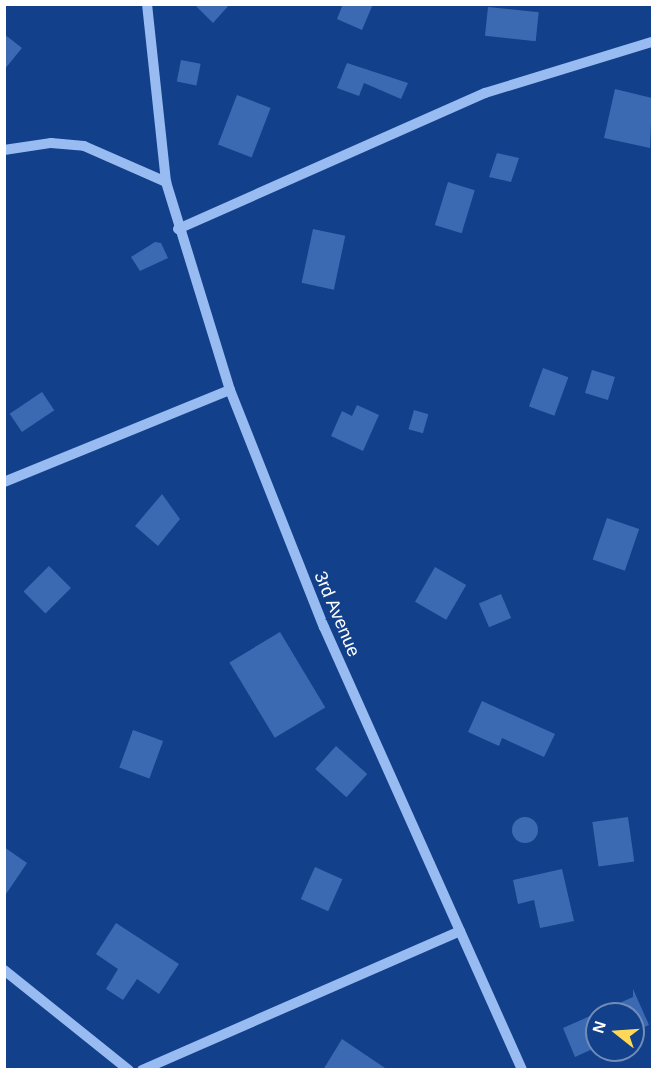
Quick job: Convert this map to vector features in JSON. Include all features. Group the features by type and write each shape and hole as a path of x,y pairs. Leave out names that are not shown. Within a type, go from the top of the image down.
{"street":[{"name":"3rd Avenue","path":"147,4 166,182 178,229 230,390 324,627 522,1070"},
{"path":"178,229 485,93 652,42"},
{"path":"4,150 51,143 84,146 166,182"},
{"path":"4,482 230,390"},
{"path":"142,1070 460,932"},
{"path":"4,970 129,1070"}],"building":[{"path":"194,4 230,4 213,23"},
{"path":"343,4 373,4 362,30 337,19"},
{"path":"488,7 539,12 536,41 485,36"},
{"path":"4,34 22,48 4,70"},
{"path":"181,60 201,64 196,85 177,82"},
{"path":"347,63 408,83 401,99 364,83 359,96 337,88"},
{"path":"615,89 652,98 650,148 604,138"},
{"path":"237,95 271,108 252,157 218,144"},
{"path":"497,153 519,158 511,182 489,177"},
{"path":"448,182 475,190 462,233 435,225"},
{"path":"313,229 345,236 334,290 302,283"},
{"path":"155,242 161,243 168,258 140,271 131,257"},
{"path":"543,368 568,377 554,416 529,407"},
{"path":"592,370 615,377 608,400 585,393"},
{"path":"42,392 54,410 22,432 10,414"},
{"path":"357,405 379,415 363,451 331,436 342,411 352,416"},
{"path":"414,410 428,414 423,433 408,429"},
{"path":"162,494 180,519 158,546 135,526"},
{"path":"607,518 639,529 625,571 593,560"},
{"path":"49,566 71,588 45,613 24,591"},
{"path":"435,567 466,585 446,620 415,602"},
{"path":"501,594 511,618 489,627 479,603"},
{"path":"280,632 325,707 275,738 229,662"},
{"path":"482,701 555,734 544,757 502,738 499,746 468,732"},
{"path":"133,730 163,741 149,779 119,768"},
{"path":"336,746 367,774 346,797 315,769"},
{"path":"525,817 534,821 538,830 534,839 525,843 516,839 512,830 516,821"},
{"path":"628,817 634,862 599,867 592,822"},
{"path":"4,847 27,863 4,897"},
{"path":"315,867 342,879 328,911 301,899"},
{"path":"562,869 574,921 540,928 534,900 518,904 513,880"},
{"path":"116,923 179,964 159,994 137,979 123,1000 106,989 118,969 96,954"},
{"path":"633,989 639,1002 622,1002 633,997"},
{"path":"585,1018 585,1052 575,1057 563,1028"},
{"path":"342,1039 388,1070 323,1070"}]}
